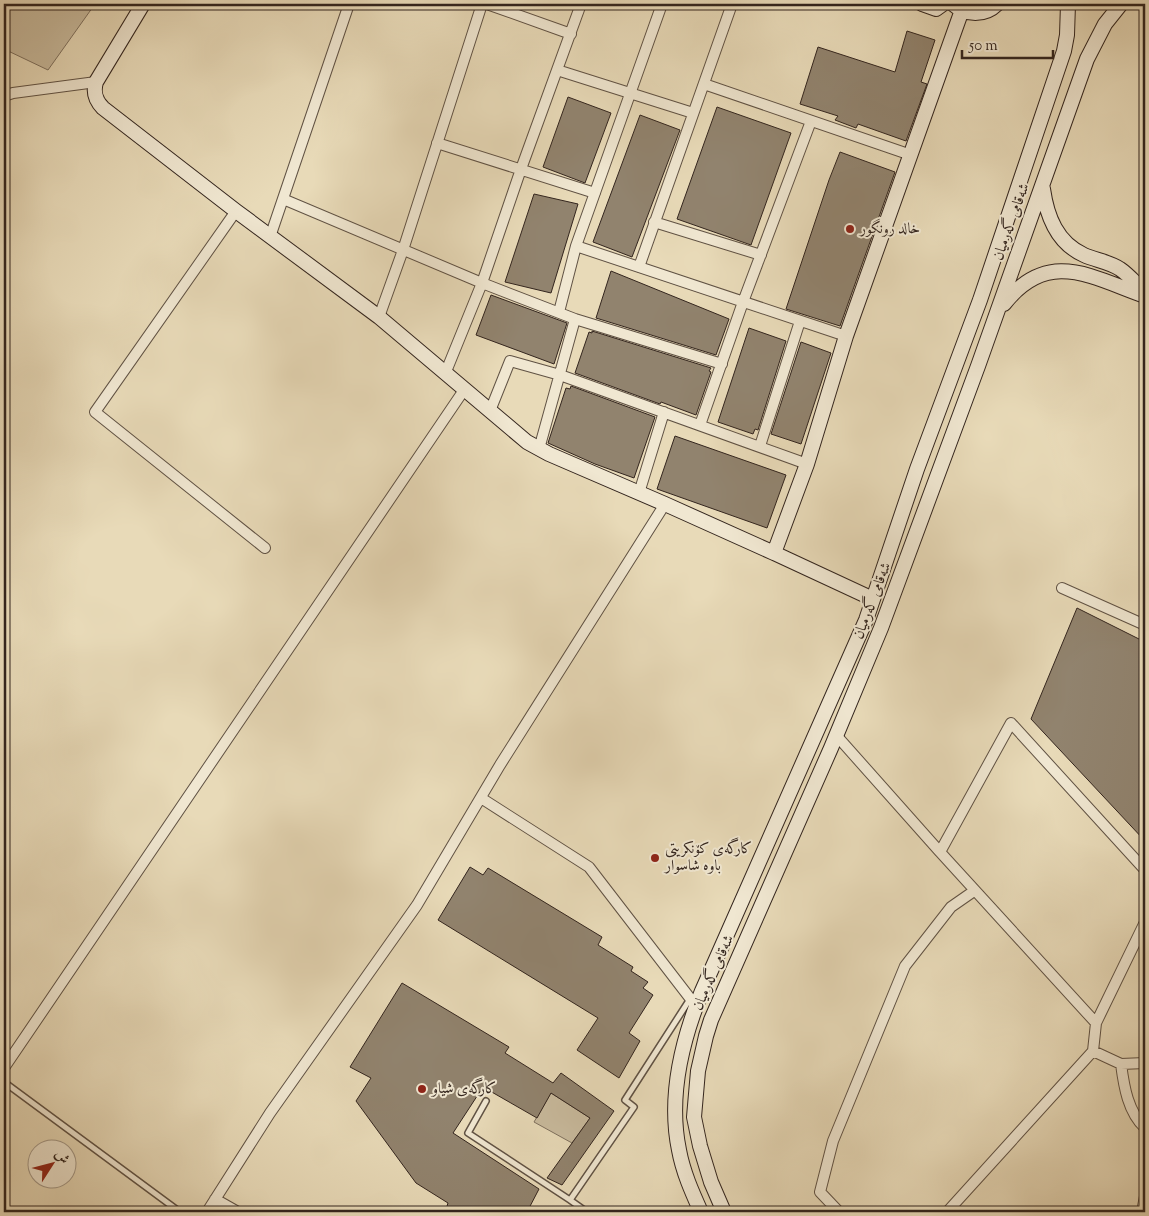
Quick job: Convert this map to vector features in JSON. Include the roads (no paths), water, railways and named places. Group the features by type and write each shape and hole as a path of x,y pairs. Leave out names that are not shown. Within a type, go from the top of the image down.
{"main road":[{"path":"143,4 96,82 94,93 99,104 236,212 379,317 527,442 873,599"},
{"path":"922,4 936,9 943,4"},
{"path":"774,553 807,464 846,336 911,155 958,7 978,13 986,11 997,4"},
{"name":"شەقامی گەرمیان","path":"700,1212 679,1149 676,1115 676,1094 681,1056 693,1003 860,636 923,452 980,300 1064,51 1068,4"},
{"name":"شەقامی گەرمیان","path":"724,1212 711,1182 696,1130 694,1104 700,1056 711,1020 836,735 884,619 1075,94 1096,41 1121,4"},
{"path":"1052,85 1075,94"},
{"path":"1042,186 1046,209 1059,235 1082,254 1119,268 1145,294"},
{"path":"997,312 1013,292 1025,282 1041,274 1060,271 1074,271 1087,274 1145,294"},
{"path":"923,452 943,460"}],"street":[{"path":"270,237 349,4"},
{"path":"379,317 403,250 482,4"},
{"path":"487,4 570,34"},
{"path":"445,374 482,283 520,169 581,4"},
{"path":"559,312 576,246 662,4"},
{"path":"638,267 732,4"},
{"path":"557,70 693,113"},
{"path":"4,96 23,91 96,82"},
{"path":"704,84 911,155"},
{"path":"700,425 743,302 811,121"},
{"path":"437,143 595,193"},
{"path":"283,199 482,283 575,319 722,364"},
{"path":"236,212 95,412 265,548"},
{"path":"654,222 761,255"},
{"path":"576,246 846,336"},
{"path":"539,449 575,319"},
{"path":"760,446 800,321"},
{"path":"490,411 510,361 664,412 807,464"},
{"path":"4,1068 464,390"},
{"path":"639,492 664,412"},
{"path":"207,1212 270,1113 417,904 500,765 665,504"},
{"path":"1062,588 1145,625"},
{"path":"940,852 1011,723 1145,870"},
{"path":"836,735 974,891 1096,1023"},
{"path":"481,798 589,867 693,1003"},
{"path":"839,1212 820,1192 828,1158 833,1141 905,966 951,907 974,891"},
{"path":"947,1212 1093,1051 1096,1023 1145,922"},
{"path":"1093,1051 1121,1064 1145,1063"},
{"path":"1121,1064 1124,1091 1138,1122 1145,1128"},
{"path":"1142,1212 1145,1196"},
{"path":"215,1199 238,1212"}],"lane":[{"path":"570,1200 634,1107 625,1100 693,1003"},
{"path":"4,1082 180,1212"},
{"path":"486,1101 468,1133 587,1212"}],"place":[{"name":"خالد رونگور","path":"850,229"},
{"name":"کارگەی کۆنکریتی باوە شاسوار","path":"655,858"},
{"name":"کارگەی شیاو","path":"422,1089"}]}
